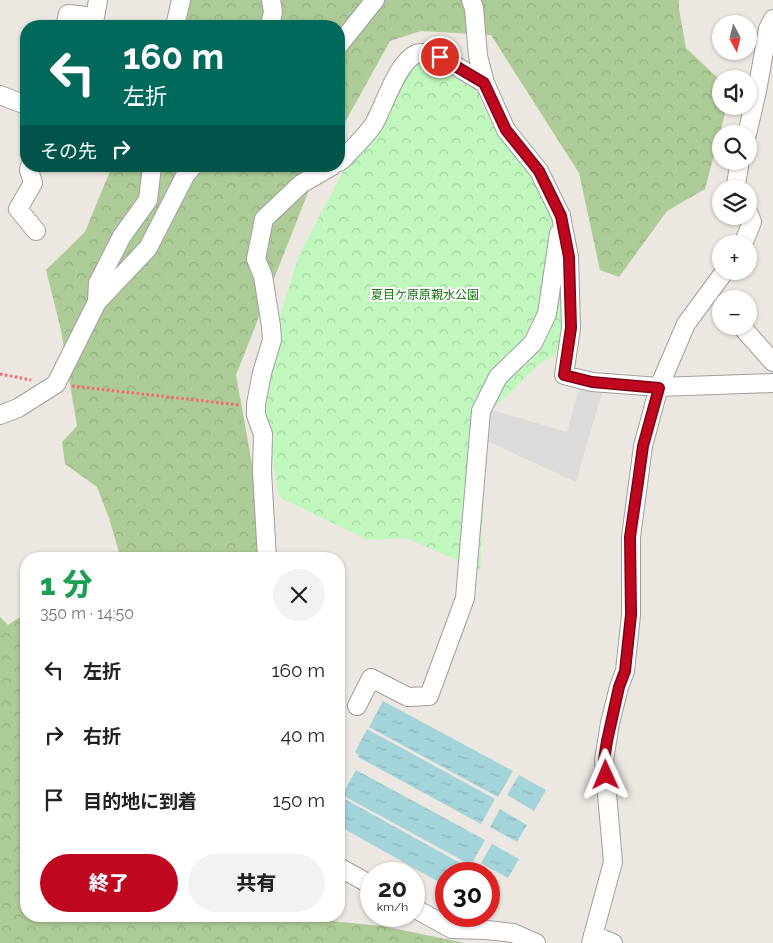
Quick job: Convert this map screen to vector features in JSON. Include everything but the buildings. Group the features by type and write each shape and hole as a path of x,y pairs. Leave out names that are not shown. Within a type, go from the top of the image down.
{"street":[{"path":"66,20 68,14 95,17 98,0"},
{"path":"176,20 181,0"},
{"path":"271,0 273,12 271,20"},
{"path":"345,38 375,0"},
{"path":"471,0 474,8 478,56 484,83 506,130 539,171 561,216 569,257 571,328 564,375 592,382 659,388 773,383"},
{"path":"749,125 768,29 773,19"},
{"path":"345,158 374,124 404,62 415,54 422,53 440,57 484,83"},
{"path":"0,95 20,103"},
{"path":"30,172 33,183 18,209 36,231"},
{"path":"97,302 98,282 122,236 148,200 151,172"},
{"path":"0,415 18,408 56,384 97,302 148,248 188,172"},
{"path":"267,552 262,471 263,434 256,415 256,404 262,372 272,340 263,276 256,259 264,219 301,184 322,172"},
{"path":"357,706 371,678 408,697 429,696 465,598 481,411 498,377 533,343 547,314 561,216"},
{"path":"614,943 592,939 613,862 604,760 610,723 625,671 631,615 630,537 643,446 659,388 686,324 712,302"},
{"path":"749,335 773,362"},
{"path":"345,870 360,879"},
{"path":"425,914 452,929 513,933 536,943"}],"path":[{"path":"0,374 56,384 248,406"}],"green space":[{"path":"185,0 679,0 686,48 712,73 712,115 725,115 722,125 712,125 712,163 705,189 667,211 619,277 600,270 579,173 491,35 421,31 390,41 345,122 345,20 176,20"},
{"name":"夏目ケ原原親水公園","path":"417,58 447,71 479,89 481,105 534,168 555,211 548,255 563,261 563,343 553,357 540,363 492,410 487,434 480,570 406,538 368,540 279,497 259,385 299,255 343,172 345,172 352,155 400,87"},
{"path":"110,172 318,172 309,190 236,375 268,552 119,552 97,487 65,464 62,442 77,426 61,330 46,270 85,232"},
{"path":"0,617 8,625 20,617 20,922 341,922 360,924 360,927 387,927 465,943 0,943"}],"shaded area":[{"path":"579,388 602,392 576,482 487,441 492,410 567,432"}],"water":[{"path":"383,701 513,771 498,797 369,727"},
{"path":"367,729 495,799 481,824 358,757 359,755 355,752"},
{"path":"356,770 485,840 473,862 465,862 345,797 345,790"},
{"path":"519,775 546,790 534,811 507,795"},
{"path":"345,799 458,862 435,862 435,880 425,874 425,862 403,862 345,829"},
{"path":"500,809 527,825 517,842 490,827"},
{"path":"492,844 519,859 508,878 500,874 500,862 482,862"}],"route":[{"path":"440,57 484,83 506,130 539,171 561,216 569,257 571,328 564,375 592,382 659,388 643,446 630,537 631,615 625,671 610,723 604,760 606,775"}]}
